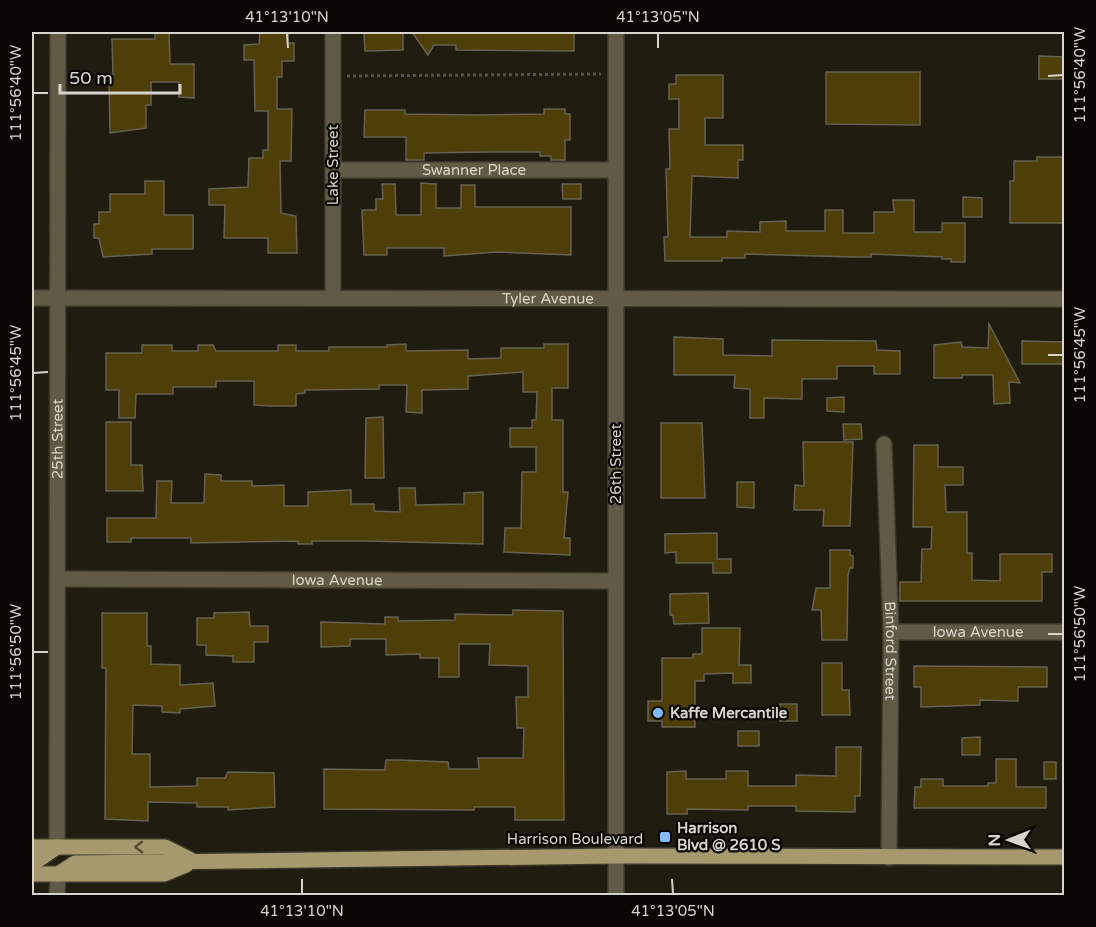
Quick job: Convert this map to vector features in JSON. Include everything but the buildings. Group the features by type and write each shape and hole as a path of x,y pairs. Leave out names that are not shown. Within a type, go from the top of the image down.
{"main road":[{"name":"Harrison Boulevard","path":"32,847 165,847 194,861 616,856 1065,857"},
{"path":"32,860 38,860 57,847"},
{"path":"32,874 58,874 75,863 194,861"}],"street":[{"name":"25th Street","path":"57,847 58,32"},
{"name":"Lake Street","path":"333,32 333,298"},
{"name":"26th Street","path":"616,32 616,896"},
{"name":"Swanner Place","path":"333,170 616,170"},
{"name":"Tyler Avenue","path":"32,298 1065,299"},
{"name":"Binford Street","path":"884,444 891,632 889,858"},
{"name":"Iowa Avenue","path":"57,579 616,581"},
{"name":"Iowa Avenue","path":"891,632 1065,632"},
{"path":"57,896 58,874"}],"path":[{"path":"333,77 616,73"}],"place":[{"name":"Kaffe Mercantile","path":"658,713"},
{"name":"Harrison Blvd @ 2610 S","path":"665,837"}]}
